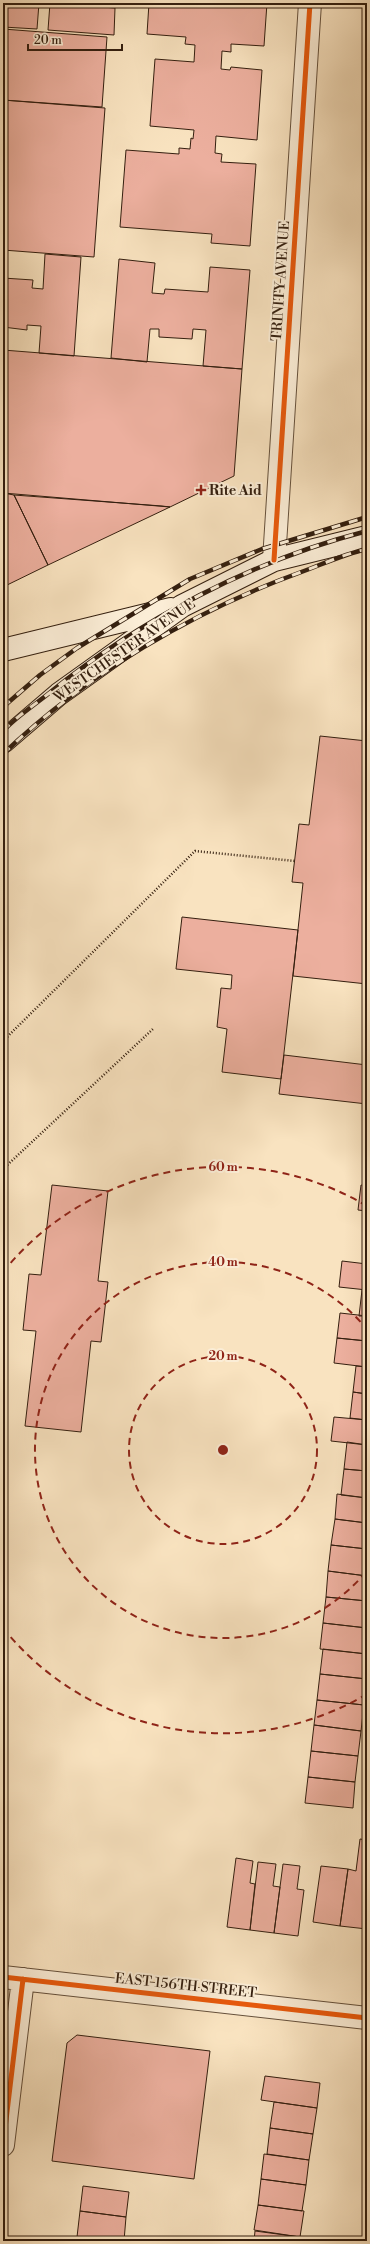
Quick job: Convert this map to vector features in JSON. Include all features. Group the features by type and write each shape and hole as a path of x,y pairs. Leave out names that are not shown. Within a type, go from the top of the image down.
{"street":[{"name":"TRINITY AVENUE","path":"274,560 310,3"},
{"name":"WESTCHESTER AVENUE","path":"3,742 59,694 182,606 274,560 367,537"},
{"path":"3,650 182,606"},
{"path":"3,2145 13,1978"},
{"name":"EAST 156TH STREET","path":"13,1978 367,2018"}],"path":[{"path":"3,1041 195,851 295,861"},
{"path":"3,1169 154,1028"}],"building":[{"path":"3,3 39,3 37,29 3,27"},
{"path":"50,3 115,8 114,35 48,30"},
{"path":"149,3 267,3 264,46 231,44 231,52 222,51 221,69 230,70 231,67 262,70 257,140 216,136 215,153 222,154 221,162 256,164 250,246 211,243 212,234 120,227 126,150 179,154 179,148 190,149 191,138 193,139 194,130 150,126 155,59 194,62 195,45 185,44 186,37 147,34"},
{"path":"3,29 107,37 102,107 3,100"},
{"path":"3,100 105,108 94,257 3,250"},
{"path":"45,254 81,257 74,356 39,353 41,326 27,325 27,330 3,327 3,278 33,280 32,288 43,289"},
{"path":"119,259 155,263 152,293 164,294 165,289 208,292 210,267 250,270 242,369 203,366 206,330 193,329 192,339 159,337 159,329 150,329 147,362 111,358"},
{"path":"3,350 242,369 234,476 170,507 3,493"},
{"path":"3,493 14,495 48,565 3,587"},
{"path":"14,495 162,506 170,507 48,565"},
{"path":"320,736 367,741 367,984 293,976 303,883 292,882 299,824 309,825"},
{"path":"182,917 298,930 281,1079 222,1072 227,1029 217,1027 221,988 231,989 232,975 176,969"},
{"path":"284,1055 367,1065 367,1104 279,1094"},
{"path":"52,1185 108,1191 98,1281 108,1282 101,1342 91,1341 81,1432 25,1426 36,1331 23,1330 29,1274 41,1275"},
{"path":"361,1185 367,1186 367,1211 358,1210"},
{"path":"342,1261 367,1264 367,1290 339,1287"},
{"path":"362,1290 367,1290 367,1316 359,1316"},
{"path":"340,1313 367,1316 367,1341 337,1338"},
{"path":"337,1338 367,1341 367,1367 334,1363"},
{"path":"356,1366 367,1367 367,1394 353,1392"},
{"path":"353,1392 367,1394 367,1420 350,1418"},
{"path":"334,1417 367,1420 367,1445 331,1441"},
{"path":"347,1442 367,1445 367,1471 344,1469"},
{"path":"344,1469 367,1471 367,1498 341,1495"},
{"path":"337,1494 367,1498 367,1523 335,1519"},
{"path":"335,1519 367,1523 367,1549 331,1545"},
{"path":"331,1545 367,1549 367,1576 328,1571"},
{"path":"328,1571 367,1576 367,1601 326,1597"},
{"path":"326,1597 367,1601 367,1628 323,1623"},
{"path":"323,1623 367,1628 367,1654 320,1649"},
{"path":"323,1649 367,1654 367,1679 320,1674"},
{"path":"320,1674 367,1679 364,1705 317,1700"},
{"path":"317,1700 364,1705 361,1731 314,1725"},
{"path":"314,1725 361,1731 358,1756 311,1751"},
{"path":"311,1751 358,1756 355,1782 308,1777"},
{"path":"308,1777 355,1782 353,1808 305,1803"},
{"path":"360,1839 367,1840 367,1929 340,1926 348,1869 356,1871"},
{"path":"236,1858 253,1861 250,1883 255,1884 250,1930 227,1927"},
{"path":"258,1862 276,1864 273,1886 280,1887 274,1933 250,1930"},
{"path":"283,1864 300,1866 297,1889 304,1890 298,1936 274,1933"},
{"path":"321,1866 348,1869 340,1926 313,1922"},
{"path":"77,2035 210,2051 194,2179 52,2161 67,2043"},
{"path":"265,2076 320,2083 317,2108 261,2100"},
{"path":"274,2102 317,2108 313,2134 270,2128"},
{"path":"270,2128 313,2134 309,2160 267,2154"},
{"path":"264,2154 309,2160 306,2185 261,2179"},
{"path":"261,2179 306,2185 302,2211 258,2205"},
{"path":"83,2186 129,2192 126,2217 80,2211"},
{"path":"258,2205 304,2211 300,2237 254,2230"},
{"path":"80,2211 126,2217 124,2241 77,2237"},
{"path":"255,2231 300,2237 300,2241 254,2241"},
{"path":"77,2237 108,2241 77,2241"}],"railway":[{"path":"3,707 40,675 77,648 190,579 262,549 367,517"},
{"path":"3,731 19,716 84,667 159,617 240,576 281,559 367,531"},
{"path":"3,754 70,697 106,671 182,625 263,587 351,553 367,549"}],"cycle path":[{"path":"274,560 310,3"},
{"path":"3,1977 367,2018"},
{"path":"3,2145 23,1979"}],"place":[{"name":"Rite Aid","path":"201,490"}]}
